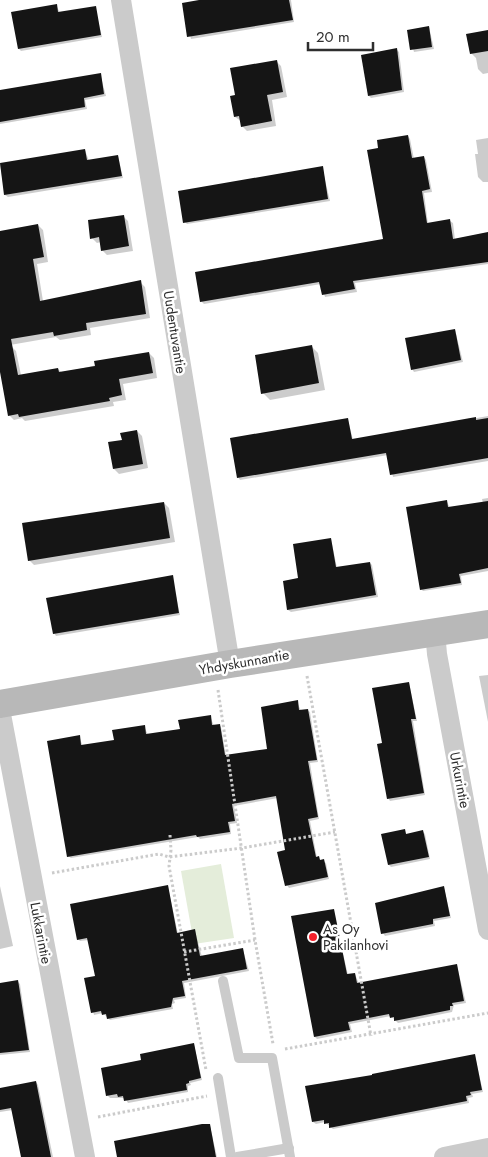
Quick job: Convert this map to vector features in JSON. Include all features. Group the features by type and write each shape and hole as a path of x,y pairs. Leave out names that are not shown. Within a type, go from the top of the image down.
{"main road":[{"name":"Yhdyskunnantie","path":"0,704 230,664 488,624"}],"street":[{"name":"Uudentuvantie","path":"121,0 230,664"},
{"name":"Urkurintie","path":"435,631 440,673 488,930"},
{"name":"Lukkarintie","path":"0,709 30,877 85,1157"},
{"path":"444,1157 488,1148"}],"lane":[{"path":"224,981 239,1058 273,1054 290,1152 237,1157"},
{"path":"218,1078 215,1094 231,1157"}],"path":[{"path":"307,675 371,1036"},
{"path":"218,689 273,1054 488,1013"},
{"path":"30,877 159,854 169,857 242,848 334,832"},
{"path":"78,1120 215,1094 184,952 169,857 171,850 170,835"},
{"path":"184,952 255,940"}],"green space":[{"path":"221,864 234,938 194,944 181,871"}],"building":[{"path":"199,0 289,0 293,20 187,37 182,3"},
{"path":"57,4 58,12 96,6 101,35 18,49 11,12"},
{"path":"429,26 432,47 410,50 407,30"},
{"path":"488,30 488,51 470,54 466,34"},
{"path":"397,48 402,90 368,96 361,55"},
{"path":"277,60 283,92 267,95 272,121 241,127 239,116 234,117 230,96 235,95 230,68"},
{"path":"101,73 104,94 84,98 85,107 0,122 0,90"},
{"path":"408,135 412,158 424,156 430,189 422,191 427,223 450,219 453,239 488,232 488,262 353,281 355,289 322,295 319,282 200,302 195,272 383,239 367,150 378,148 377,140"},
{"path":"85,149 87,160 118,155 122,176 4,195 0,163"},
{"path":"323,166 328,199 183,223 178,191"},
{"path":"124,215 129,246 101,251 99,237 90,239 88,220"},
{"path":"38,224 44,257 33,259 40,301 141,280 146,314 86,323 87,330 54,336 53,332 11,339 18,375 58,368 59,372 95,366 94,361 149,352 153,373 119,379 122,395 109,398 110,401 19,417 18,414 8,416 0,372 0,231"},
{"path":"455,329 461,360 411,370 405,338"},
{"path":"312,345 319,383 261,394 255,355"},
{"path":"476,417 476,420 488,418 488,458 390,475 386,453 237,478 230,438 348,418 352,439"},
{"path":"137,430 143,464 113,469 108,442 122,440 120,433"},
{"path":"447,500 448,507 488,501 488,568 459,574 461,583 420,590 406,507"},
{"path":"164,502 170,538 28,561 22,523"},
{"path":"331,538 336,567 370,562 376,595 287,610 283,581 298,578 293,544"},
{"path":"173,575 179,613 53,634 46,598"},
{"path":"409,682 416,719 411,719 424,793 387,799 377,744 382,743 372,688"},
{"path":"298,700 299,710 308,709 317,760 308,761 318,817 308,819 316,857 319,856 320,860 324,859 328,877 285,886 277,852 285,850 276,796 232,804 235,821 228,822 230,832 197,837 196,835 67,857 47,741 80,735 81,745 114,740 112,730 145,725 146,734 180,729 178,720 211,715 212,725 220,724 225,755 267,749 261,707"},
{"path":"405,829 406,834 423,830 429,857 388,865 381,834"},
{"path":"168,885 177,933 195,929 200,956 243,948 247,969 182,981 185,996 173,998 171,1007 107,1019 106,1014 102,1015 101,1011 91,1013 84,978 95,976 87,938 77,940 70,904"},
{"path":"444,886 450,916 433,919 433,924 381,934 375,903"},
{"path":"334,909 347,974 355,973 357,983 457,964 464,1001 452,1003 453,1006 450,1006 450,1010 394,1021 394,1017 390,1018 389,1014 348,1022 350,1030 314,1037 291,916"},
{"path":"18,980 29,1050 0,1053 0,983"},
{"path":"194,1043 201,1078 189,1081 186,1084 187,1090 124,1101 123,1096 118,1097 117,1094 106,1096 101,1068 141,1060 140,1054"},
{"path":"475,1054 482,1090 470,1092 471,1095 466,1096 467,1101 329,1128 329,1123 324,1124 324,1120 312,1122 305,1086 372,1075"},
{"path":"36,1081 51,1157 21,1157 11,1108 0,1110 0,1088"},
{"path":"210,1124 216,1157 117,1157 114,1141"}],"place":[{"name":"As Oy Pakilanhovi","path":"313,937"}]}
